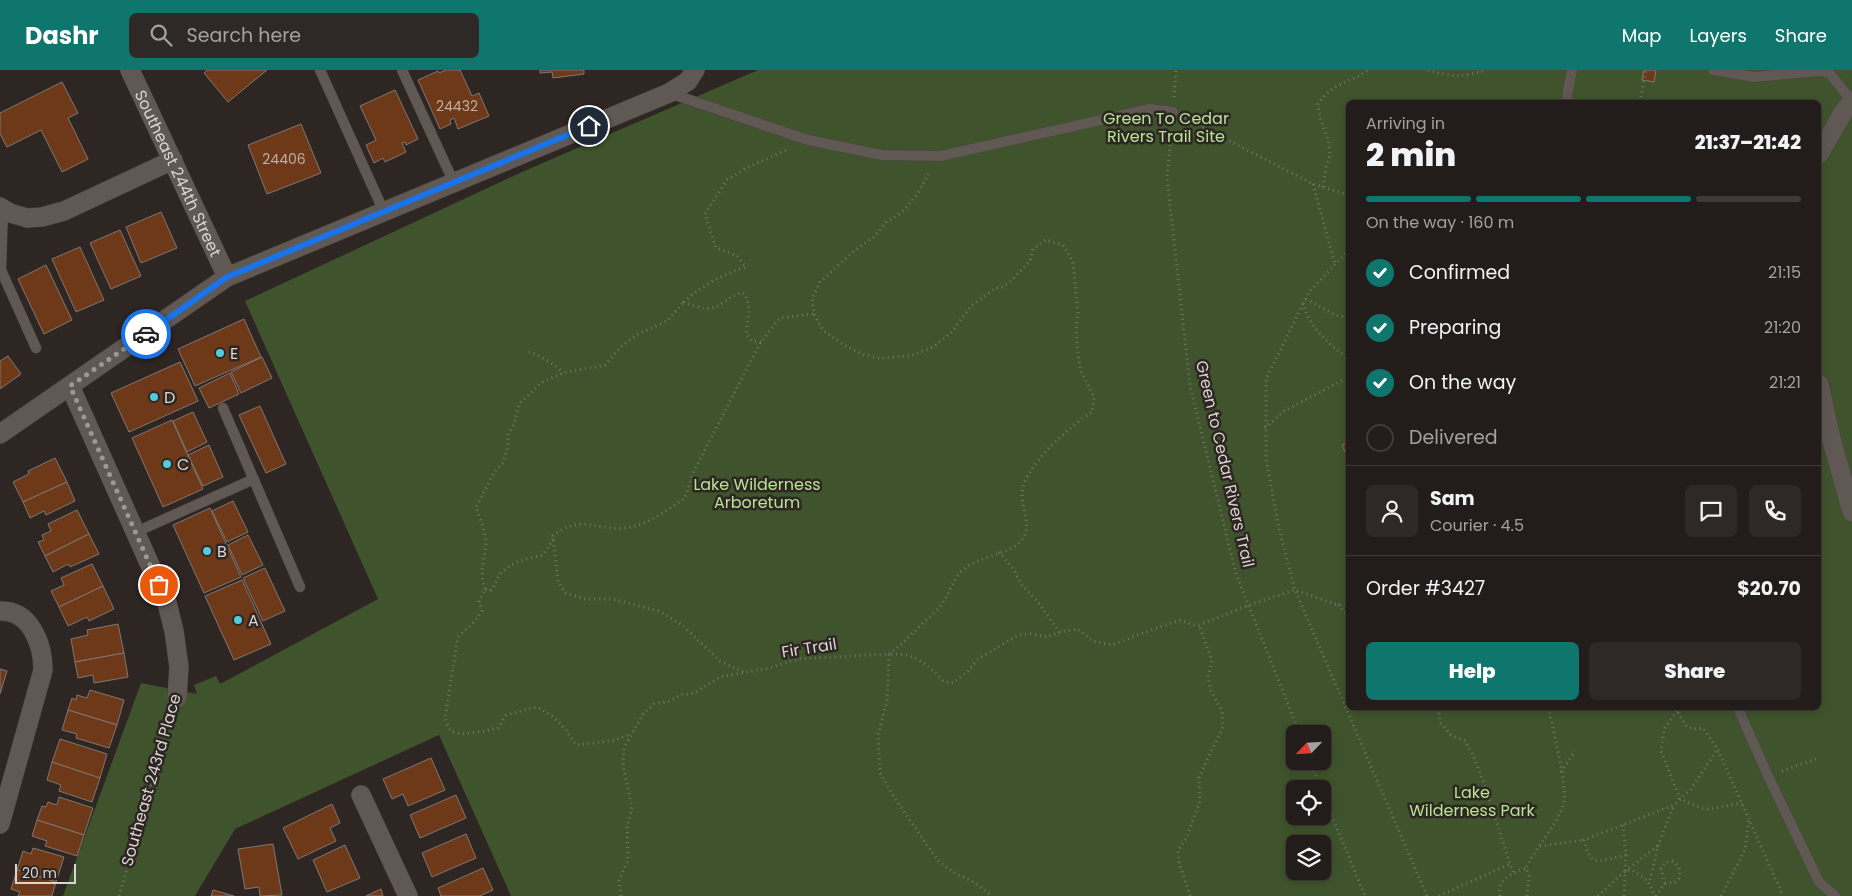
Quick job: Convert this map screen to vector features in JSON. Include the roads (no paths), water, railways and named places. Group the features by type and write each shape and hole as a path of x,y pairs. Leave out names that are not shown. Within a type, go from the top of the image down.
{"street":[{"path":"0,434 227,277 669,93 688,81 695,70"},
{"name":"Southeast 244th Street","path":"135,72 227,277"},
{"path":"1821,151 1852,101"},
{"path":"1,207 27,218 42,217 64,211 173,160"},
{"name":"Southeast 243rd Place","path":"70,386 167,603 179,667 177,698"},
{"path":"1821,393 1831,438 1852,512"},
{"path":"0,610 9,610 20,616 32,629 42,648 43,663 43,670 0,824"},
{"path":"361,796 408,896"}],"lane":[{"path":"320,70 384,212"},
{"path":"402,70 454,183"},
{"path":"1568,100 1567,96 1572,70"},
{"path":"1714,70 1754,77 1821,71 1830,74 1852,101"},
{"path":"669,93 808,140 882,156 941,156 1150,109 1173,112"},
{"path":"1,207 1,270 36,348"},
{"path":"223,408 300,586"},
{"path":"136,532 254,479"},
{"path":"1739,710 1768,776 1820,882 1835,896"}],"place":[{"name":"E","path":"220,353"},
{"name":"D","path":"154,397"},
{"name":"C","path":"167,464"},
{"name":"B","path":"207,551"},
{"name":"A","path":"238,620"}],"park label":[{"name":"Green To Cedar Rivers Trail Site","path":"1166,127"},
{"name":"Lake Wilderness Arboretum","path":"757,493"},
{"name":"Lake Wilderness Park","path":"1472,801"}]}
